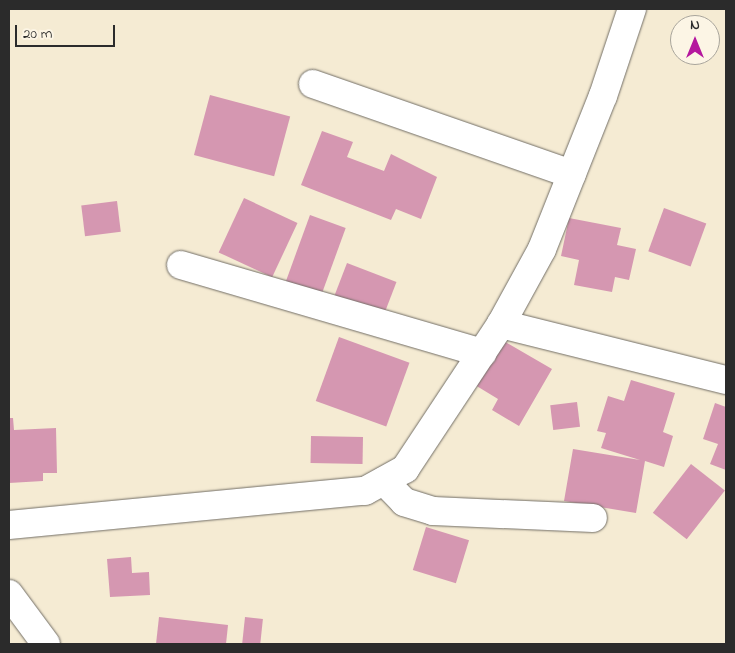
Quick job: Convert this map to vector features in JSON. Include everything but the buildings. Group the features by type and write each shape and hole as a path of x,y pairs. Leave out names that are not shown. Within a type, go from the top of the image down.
{"street":[{"path":"9,525 365,491 404,469 501,324 542,249 572,174 632,9"},
{"path":"313,84 572,174"},
{"path":"181,265 482,354"},
{"path":"501,324 726,380"},
{"path":"384,481 404,502 433,511 593,518"},
{"path":"9,594 46,644"}]}
